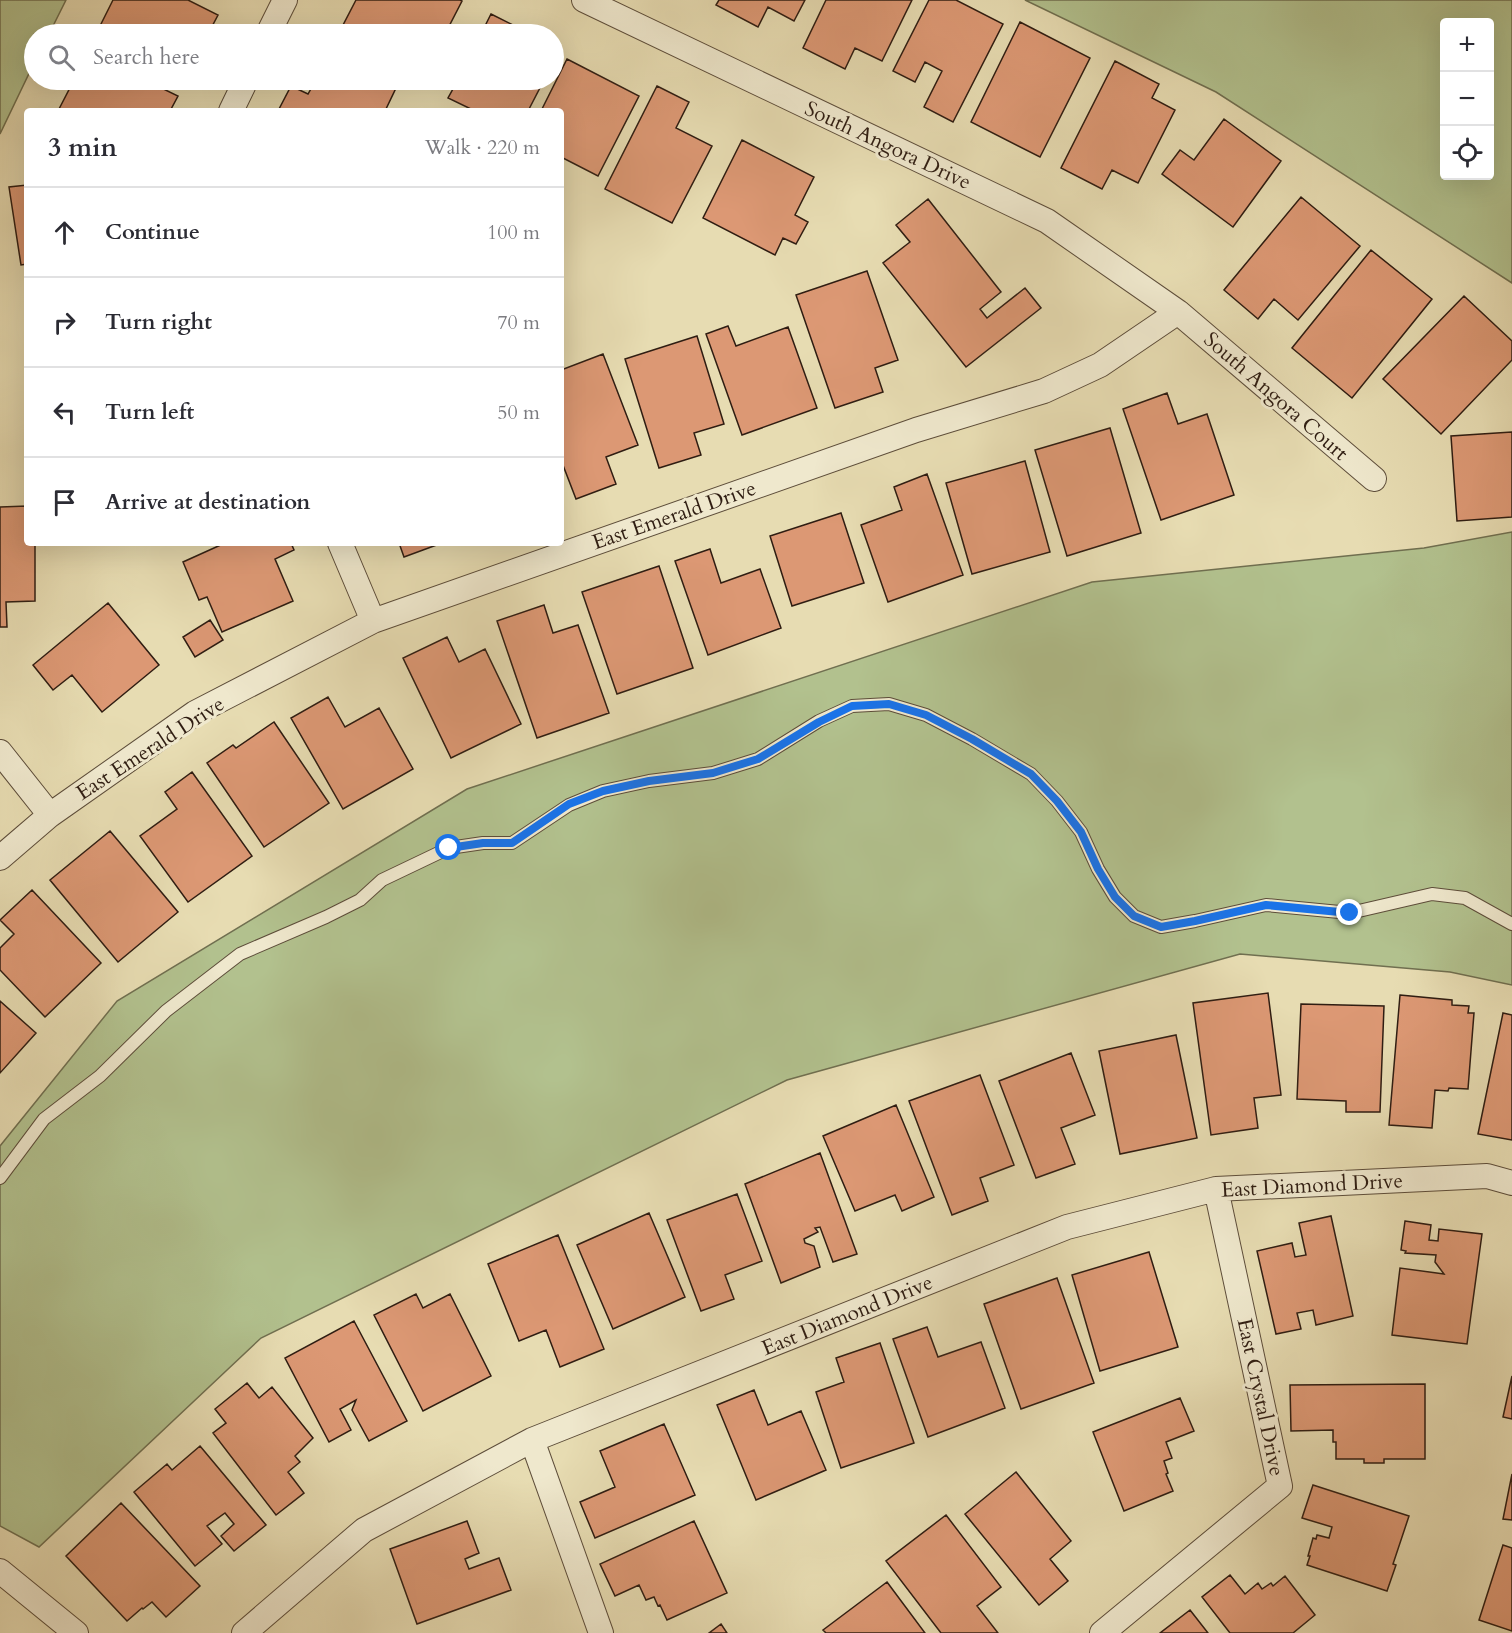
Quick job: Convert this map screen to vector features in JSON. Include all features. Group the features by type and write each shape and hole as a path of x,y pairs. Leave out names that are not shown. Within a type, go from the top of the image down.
{"street":[{"path":"273,24 285,0"},
{"name":"South Angora Drive","path":"584,0 1047,221 1178,312"},
{"path":"232,108 241,90"},
{"name":"South Angora Court","path":"1178,312 1374,479"},
{"name":"East Emerald Drive","path":"0,858 50,815 195,713 373,621 916,430 1044,391 1100,365 1178,312"},
{"path":"341,546 373,621"},
{"path":"0,752 50,815"},
{"name":"East Diamond Drive","path":"244,1633 364,1530 532,1440 1067,1227 1216,1189 1487,1176 1512,1183"},
{"name":"East Crystal Drive","path":"1102,1633 1280,1486 1216,1189"},
{"path":"532,1440 601,1633"},
{"path":"0,1570 76,1633"}],"lane":[{"path":"0,1179 45,1119 100,1076 166,1011 240,954 335,913 360,900 382,880 449,848 483,843 512,843 569,804 603,791 649,781 713,773 758,759 819,722 852,706 889,704 926,715 1031,774 1057,801 1081,832 1098,869 1115,897 1134,916 1161,927 1266,905 1350,913 1432,894 1465,898 1512,924"}],"green space":[{"path":"0,0 66,0 54,24 24,24 24,84 0,134"},
{"path":"1025,0 1512,0 1512,283 1216,92"},
{"path":"1512,532 1512,985 1450,972 1240,954 787,1080 261,1338 39,1547 0,1526 0,1146 117,1001 467,789 1092,582 1424,548"}],"building":[{"path":"113,0 188,0 218,15 213,24 101,24"},
{"path":"356,0 462,1 450,24 344,24"},
{"path":"719,0 805,0 794,21 768,7 758,27 716,5"},
{"path":"826,0 912,0 882,61 855,48 845,69 803,48"},
{"path":"929,0 956,0 1003,24 953,122 924,107 942,71 925,62 915,82 893,71"},
{"path":"491,14 511,24 486,24"},
{"path":"1020,22 1090,58 1040,157 971,122"},
{"path":"567,59 639,96 598,176 564,159 564,108 542,108 552,90 564,90 564,65"},
{"path":"1115,61 1159,84 1152,98 1175,110 1138,183 1112,170 1102,189 1061,168"},
{"path":"657,86 689,102 676,128 712,146 672,223 605,189"},
{"path":"69,90 166,90 178,96 172,108 60,108"},
{"path":"289,90 300,90 308,94 310,90 395,90 386,108 280,108"},
{"path":"452,90 539,90 530,108 469,108 448,98"},
{"path":"1224,119 1281,161 1233,227 1162,174 1180,150 1194,160"},
{"path":"742,140 814,177 795,215 808,222 796,244 783,238 775,255 703,218"},
{"path":"24,185 24,264 21,265 9,187"},
{"path":"1301,197 1360,246 1298,320 1274,299 1258,319 1224,290"},
{"path":"928,199 1001,292 980,309 987,318 1025,288 1041,308 966,367 883,263 910,242 896,225"},
{"path":"1371,250 1432,299 1352,398 1292,348"},
{"path":"867,271 898,360 875,368 883,392 835,408 796,295"},
{"path":"1464,296 1512,341 1512,360 1441,434 1383,379"},
{"path":"728,326 736,346 788,327 817,408 742,435 706,334"},
{"path":"697,336 724,424 694,433 701,455 659,468 625,359"},
{"path":"603,354 638,445 606,457 616,484 576,499 564,468 564,369"},
{"path":"1167,393 1178,424 1207,414 1234,495 1161,520 1123,409"},
{"path":"1110,428 1141,533 1067,556 1035,450"},
{"path":"1512,432 1512,517 1457,521 1451,436"},
{"path":"1025,461 1050,552 972,574 946,483"},
{"path":"927,474 963,575 888,602 861,525 902,510 894,487"},
{"path":"24,506 24,546 35,546 35,601 6,602 7,627 0,627 0,507"},
{"path":"841,513 864,583 792,606 770,536"},
{"path":"218,546 292,546 294,550 275,559 293,601 222,632 207,597 199,600 183,562"},
{"path":"400,546 434,546 404,557"},
{"path":"710,549 721,583 760,569 781,628 708,655 675,561"},
{"path":"659,566 693,668 617,694 582,592"},
{"path":"108,603 159,665 102,712 72,675 53,690 33,665"},
{"path":"544,605 553,633 578,625 609,713 537,738 497,621"},
{"path":"210,620 223,640 195,657 183,637"},
{"path":"447,637 459,662 485,649 521,724 451,758 403,658"},
{"path":"328,697 345,727 379,708 413,769 343,809 291,718"},
{"path":"274,722 329,803 264,847 207,763 233,745 236,748"},
{"path":"192,772 252,856 188,902 140,836 177,809 165,792"},
{"path":"110,831 178,912 118,962 50,880"},
{"path":"32,890 101,963 45,1017 0,970 0,948 14,934 0,920"},
{"path":"1268,993 1281,1095 1254,1098 1258,1128 1211,1135 1193,1003"},
{"path":"1400,995 1452,1000 1452,1005 1469,1006 1468,1013 1474,1013 1468,1089 1435,1090 1432,1128 1389,1125"},
{"path":"0,1001 36,1033 0,1073"},
{"path":"1301,1004 1384,1006 1380,1112 1346,1112 1346,1101 1297,1099"},
{"path":"1503,1013 1512,1015 1512,1140 1478,1134"},
{"path":"1176,1035 1197,1138 1120,1154 1099,1051"},
{"path":"1071,1053 1095,1115 1061,1128 1075,1164 1036,1178 999,1081"},
{"path":"980,1075 1014,1165 980,1178 988,1201 952,1215 909,1101"},
{"path":"896,1105 934,1197 902,1211 895,1195 855,1211 823,1136"},
{"path":"820,1153 857,1254 833,1262 820,1227 815,1228 818,1232 804,1239 805,1243 814,1246 820,1267 781,1283 745,1184"},
{"path":"737,1194 762,1261 725,1275 734,1299 701,1311 667,1220"},
{"path":"649,1213 685,1297 613,1329 577,1245"},
{"path":"1331,1216 1353,1316 1316,1325 1313,1310 1297,1313 1301,1329 1276,1334 1257,1251 1292,1243 1295,1257 1306,1255 1299,1223"},
{"path":"1405,1221 1431,1225 1429,1240 1438,1241 1439,1229 1482,1234 1467,1344 1392,1335 1400,1268 1444,1274 1435,1262 1436,1255 1405,1253 1406,1251 1401,1250"},
{"path":"558,1235 604,1349 560,1367 546,1330 519,1341 488,1264"},
{"path":"1149,1252 1178,1347 1100,1371 1072,1275"},
{"path":"1057,1278 1094,1383 1021,1409 984,1304"},
{"path":"416,1294 423,1308 450,1294 491,1376 423,1411 374,1315"},
{"path":"354,1321 407,1421 369,1441 352,1410 356,1400 340,1409 351,1430 329,1442 285,1358"},
{"path":"927,1327 938,1357 981,1342 1005,1408 928,1437 893,1339"},
{"path":"880,1343 914,1443 841,1468 816,1392 844,1382 836,1358"},
{"path":"1512,1376 1512,1419 1503,1417"},
{"path":"247,1383 259,1398 272,1387 313,1438 295,1456 300,1462 288,1472 304,1493 276,1515 213,1433 226,1423 215,1409"},
{"path":"1425,1384 1425,1459 1384,1459 1384,1463 1364,1463 1364,1459 1336,1459 1333,1430 1291,1431 1290,1385"},
{"path":"754,1390 768,1425 801,1411 826,1470 756,1500 717,1405"},
{"path":"1180,1398 1194,1431 1166,1442 1172,1458 1164,1461 1168,1473 1166,1474 1173,1491 1124,1511 1093,1432"},
{"path":"664,1424 695,1495 595,1538 580,1502 615,1487 600,1451"},
{"path":"200,1446 266,1525 234,1551 221,1536 234,1524 225,1513 207,1526 222,1544 195,1566 134,1492 167,1464 172,1470"},
{"path":"1016,1472 1071,1541 1050,1559 1068,1581 1039,1605 965,1514"},
{"path":"1512,1474 1512,1520 1503,1519"},
{"path":"1313,1485 1409,1516 1393,1564 1396,1565 1387,1591 1307,1565 1313,1538 1316,1539 1317,1535 1329,1538 1332,1527 1302,1518"},
{"path":"121,1503 200,1586 166,1617 152,1602 127,1621 66,1556"},
{"path":"946,1515 1001,1587 977,1606 998,1633 941,1633 886,1561"},
{"path":"467,1521 479,1553 465,1559 469,1569 499,1558 511,1590 417,1624 390,1549"},
{"path":"694,1521 727,1593 667,1620 654,1597 646,1600 639,1585 615,1596 600,1564"},
{"path":"1503,1545 1512,1548 1512,1631 1479,1620"},
{"path":"1230,1575 1245,1594 1258,1583 1262,1589 1271,1583 1273,1586 1285,1576 1315,1615 1293,1633 1230,1633 1202,1597"},
{"path":"887,1582 925,1633 826,1633 823,1630"},
{"path":"1190,1610 1208,1633 1160,1633"},
{"path":"721,1624 727,1633 709,1633"}],"route":[{"path":"449,848 483,843 512,843 569,804 603,791 649,781 713,773 758,759 819,722 852,706 889,704 926,715 1031,774 1057,801 1081,832 1098,869 1115,897 1134,916 1161,927 1266,905 1350,913"}]}
